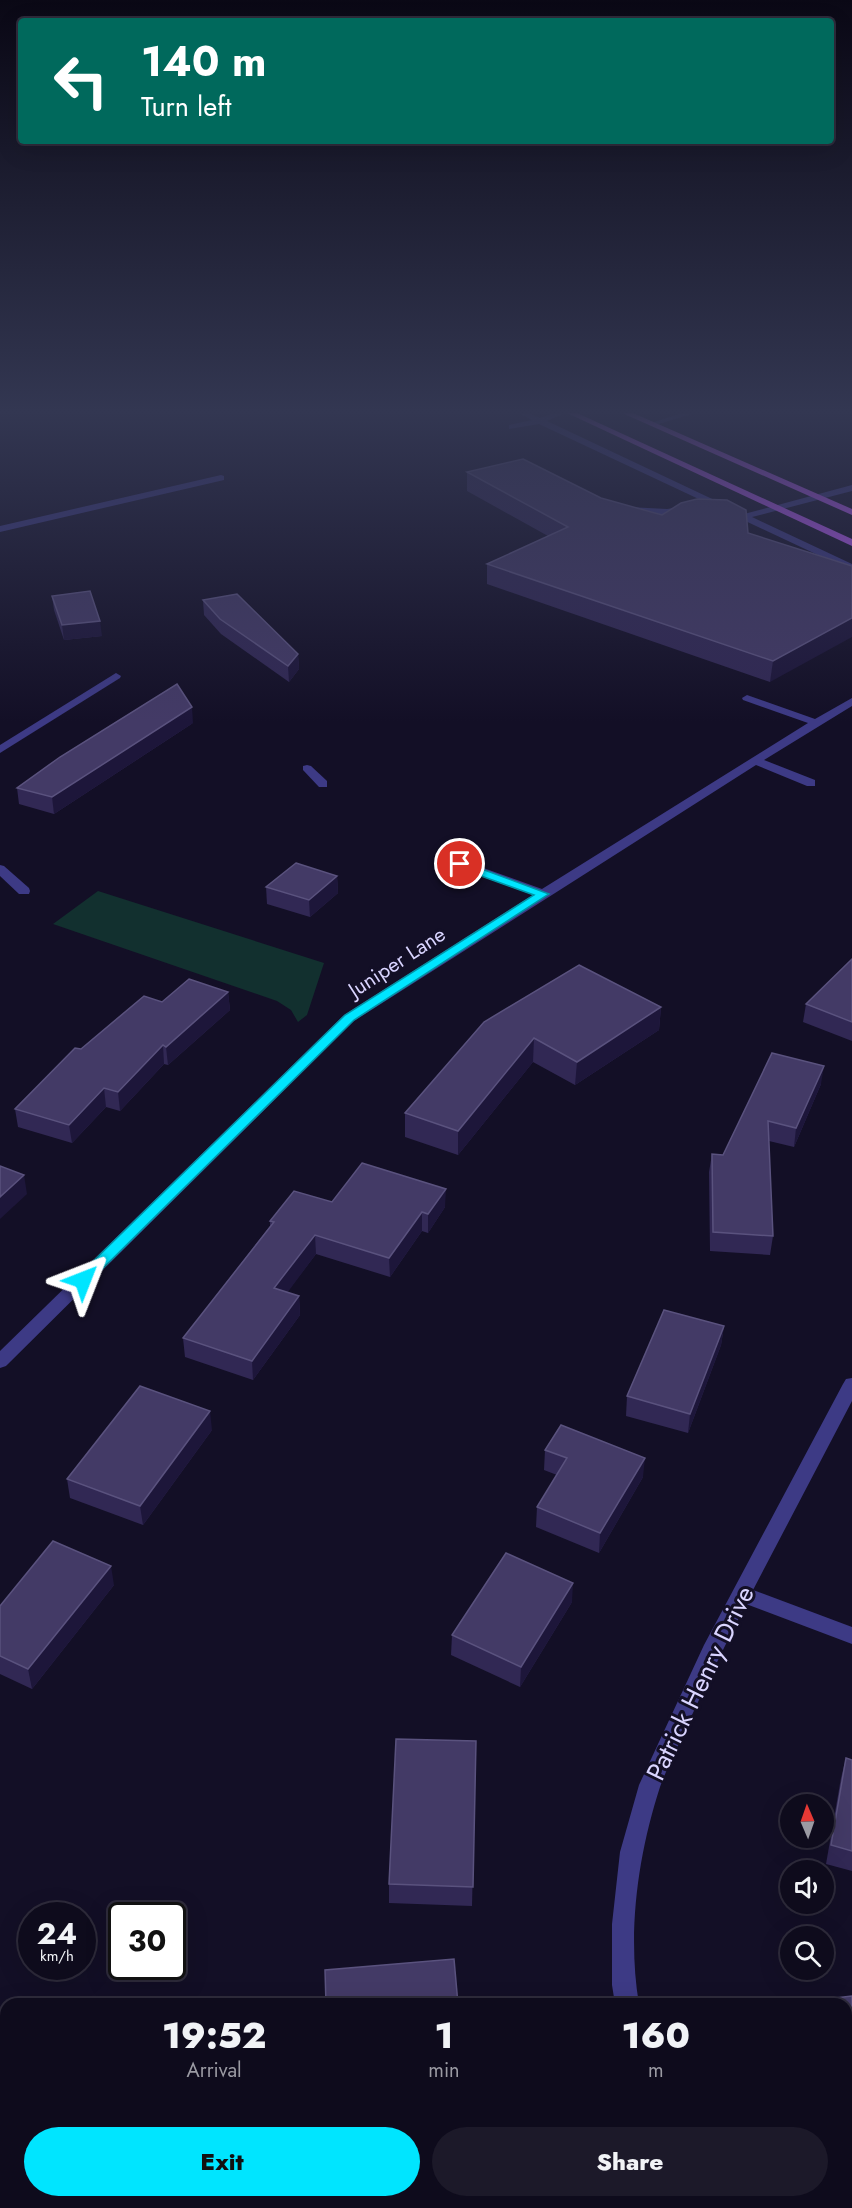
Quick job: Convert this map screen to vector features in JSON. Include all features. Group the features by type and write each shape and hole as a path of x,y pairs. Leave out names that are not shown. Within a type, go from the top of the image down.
{"main road":[{"path":"794,516 852,543"}],"street":[{"path":"0,529 56,516"},
{"path":"743,517 852,568"},
{"path":"0,750 116,676"},
{"path":"747,698 817,723"},
{"name":"Juniper Lane","path":"0,1362 349,1018 852,701"},
{"path":"755,761 811,783"},
{"path":"307,768 323,784"},
{"path":"460,864 543,894"},
{"path":"0,869 24,891"},
{"name":"Patrick Henry Drive","path":"626,1998 624,1924 631,1852 650,1785 711,1651 852,1384"},
{"path":"741,1594 852,1636"}],"green space":[{"path":"98,891 324,963 307,1015 298,1022 291,1010 277,1001 53,924"}],"building":[{"path":"548,516 747,516 748,533 852,566 852,618 773,661 487,564 568,527"},
{"path":"90,591 100,621 62,625 52,596"},
{"path":"237,594 298,654 288,666 220,619 203,600"},
{"path":"177,684 192,707 52,797 17,788 60,757"},
{"path":"296,863 337,876 309,900 266,887"},
{"path":"852,959 852,1022 806,1004"},
{"path":"579,965 661,1007 577,1062 534,1038 458,1131 405,1113 484,1022"},
{"path":"189,979 228,992 166,1047 163,1045 118,1092 104,1088 69,1125 15,1109 75,1048 81,1049 144,996 162,1002"},
{"path":"772,1053 824,1066 796,1128 768,1121 773,1236 713,1232 712,1154 723,1155"},
{"path":"362,1163 446,1189 428,1214 422,1212 389,1258 315,1235 274,1288 299,1296 252,1361 183,1338 274,1222 270,1221 294,1191 332,1202"},
{"path":"0,1166 24,1175 0,1197"},
{"path":"664,1310 724,1326 690,1414 627,1396"},
{"path":"140,1386 210,1411 140,1506 67,1479"},
{"path":"561,1425 645,1458 600,1533 537,1507 567,1458 545,1450"},
{"path":"53,1541 111,1566 28,1669 0,1656 0,1606"},
{"path":"506,1553 573,1583 521,1667 452,1635"},
{"path":"396,1739 476,1741 473,1887 389,1884"},
{"path":"846,1758 852,1760 852,1851 834,1846 834,1828"},
{"path":"454,1959 457,1998 326,1998 325,1970"}],"route":[{"path":"83,1280 298,1065 349,1018 543,894 460,864"}]}
